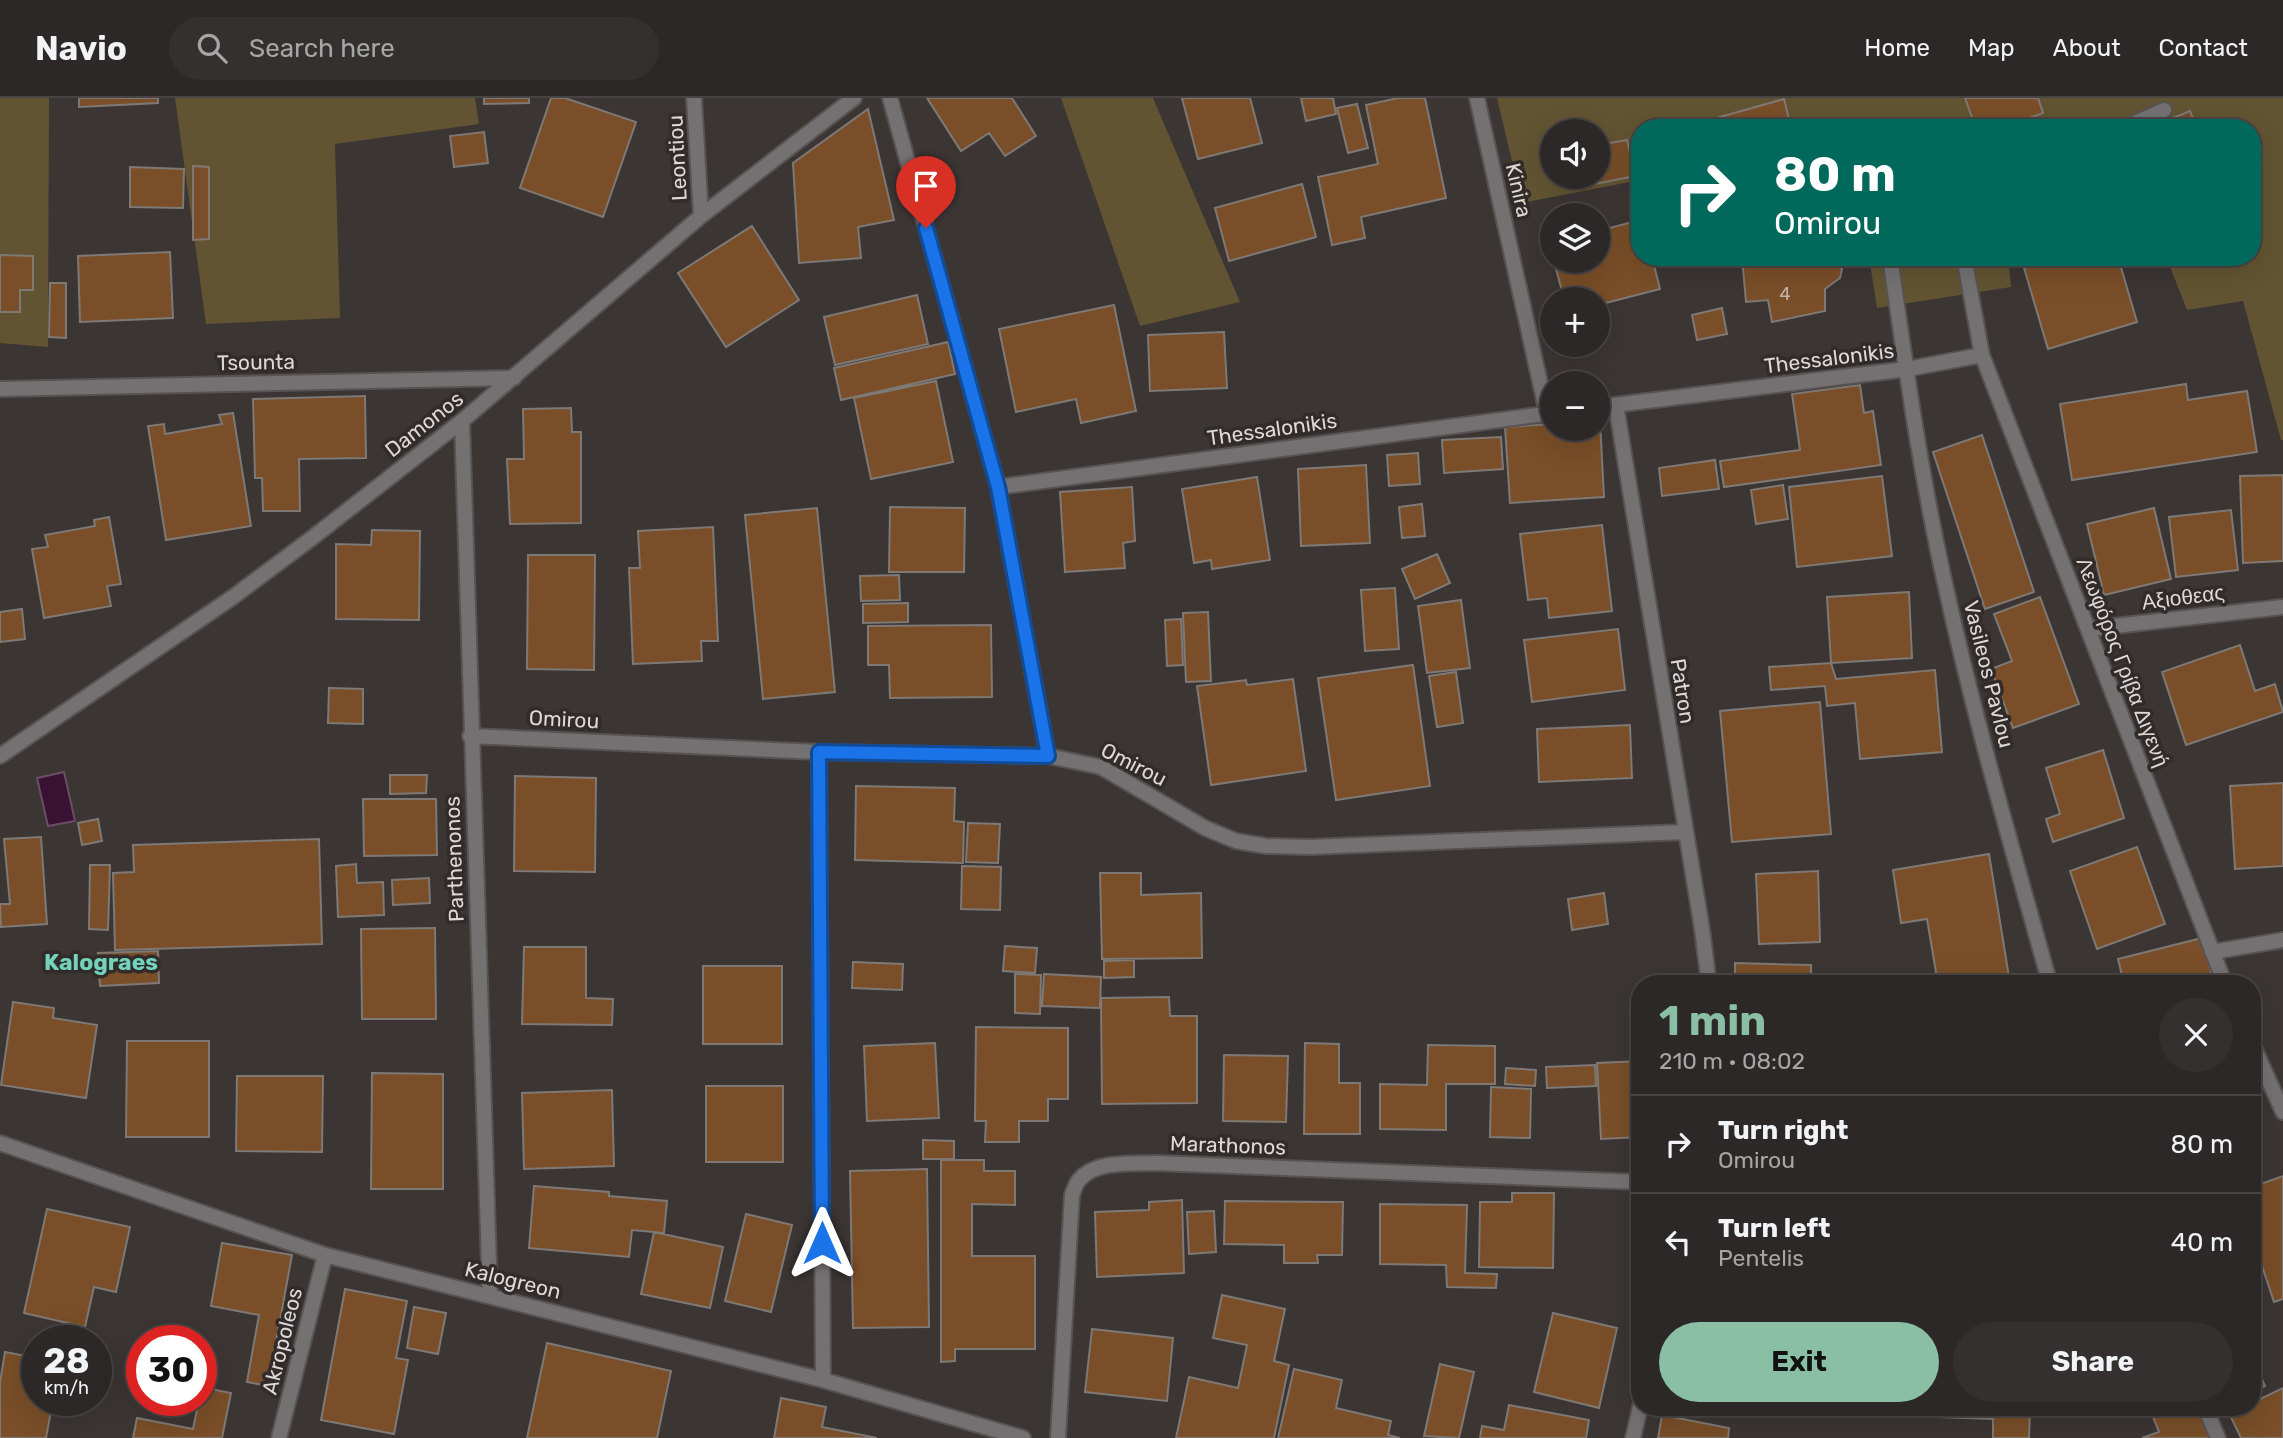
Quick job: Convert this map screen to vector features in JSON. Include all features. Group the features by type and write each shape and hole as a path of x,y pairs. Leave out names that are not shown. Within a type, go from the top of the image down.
{"street":[{"name":"Leontiou","path":"694,98 701,216"},
{"name":"Damonos","path":"0,756 233,597 462,421 701,216 854,98"},
{"path":"890,98 998,487 1048,756"},
{"name":"Kinira","path":"1477,98 1540,371"},
{"path":"2144,119 2164,110"},
{"name":"Vasileos Pavlou","path":"1891,266 1925,486 1946,588 2004,820 2047,975"},
{"name":"Λεωφόρος Γρίβα Διγενή","path":"1966,266 1982,355 2221,975"},
{"name":"Thessalonikis","path":"1610,406 1907,369 1982,355"},
{"name":"Tsounta","path":"0,389 514,377"},
{"name":"Patron","path":"1616,405 1708,975"},
{"name":"Thessalonikis","path":"998,487 1540,414"},
{"name":"Parthenonos","path":"462,421 490,1296"},
{"name":"Αξιοθεας","path":"2088,629 2283,607"},
{"name":"Omirou","path":"470,736 819,752 1048,756 1101,767 1205,828 1236,841 1266,846 1310,847 1685,832"},
{"path":"819,752 823,1380"},
{"path":"2212,952 2283,940"},
{"path":"2261,1064 2283,1112"},
{"name":"Kalogreon","path":"0,1143 326,1255 823,1380 1023,1438"},
{"name":"Marathonos","path":"1058,1438 1072,1195 1078,1180 1094,1169 1112,1164 1155,1163 1631,1182"},
{"name":"Akropoleos","path":"279,1438 326,1255"},
{"path":"1633,1438 1638,1416"},
{"path":"2209,1416 2218,1438"}],"shaded area":[{"path":"0,98 49,98 48,347 0,343"},
{"path":"175,98 475,98 479,124 335,144 340,318 206,324"},
{"path":"1061,98 1153,98 1240,302 1140,326"},
{"path":"1497,98 2283,98 2283,440 2243,301 2187,310 2170,266 2261,266 2261,119 1631,119 1631,182 1610,186 1610,119 1540,119 1540,189 1594,189 1522,203"},
{"path":"1870,266 2009,266 2011,287 1877,308"},
{"path":"64,772 75,821 48,826 37,778"}],"building":[{"path":"79,98 158,98 158,103 79,107"},
{"path":"484,98 529,98 529,103 484,104"},
{"path":"551,98 565,98 636,122 603,217 520,188"},
{"path":"927,98 1012,98 1036,136 1005,156 989,133 961,151"},
{"path":"1182,98 1250,98 1262,143 1198,159"},
{"path":"1301,98 1333,98 1336,114 1306,121"},
{"path":"1398,98 1425,98 1446,198 1361,217 1365,238 1332,245 1318,177 1378,164 1366,105"},
{"path":"1965,98 2038,98 2043,113 2027,119 1973,119"},
{"path":"1784,99 1789,119 1713,119"},
{"path":"1357,104 1368,148 1348,153 1337,108"},
{"path":"868,109 894,220 858,227 861,258 799,263 793,163"},
{"path":"2190,111 2193,119 2170,119"},
{"path":"484,132 488,163 454,167 450,136"},
{"path":"1627,140 1631,177 1610,181 1610,143"},
{"path":"193,166 209,167 209,239 193,240"},
{"path":"130,167 184,169 183,208 130,207"},
{"path":"1302,184 1316,237 1229,261 1215,208"},
{"path":"1631,222 1631,266 1654,266 1660,289 1610,302 1610,287 1561,287 1557,273 1610,273 1610,228"},
{"path":"752,226 799,300 726,347 678,273"},
{"path":"170,252 173,318 80,322 78,256"},
{"path":"0,255 33,256 33,290 20,290 20,312 0,312"},
{"path":"1743,266 1840,266 1842,269 1840,278 1825,289 1825,311 1772,322 1768,300 1746,302"},
{"path":"2121,266 2137,322 2048,349 2024,268"},
{"path":"50,283 66,283 66,338 49,337"},
{"path":"917,295 928,344 835,365 824,317"},
{"path":"1114,305 1136,411 1081,423 1076,399 1016,412 999,329"},
{"path":"1722,308 1727,334 1697,340 1692,315"},
{"path":"1224,332 1227,388 1150,391 1148,335"},
{"path":"948,342 955,374 841,400 834,368"},
{"path":"936,381 953,462 871,479 854,398"},
{"path":"2186,384 2188,400 2247,391 2257,452 2072,480 2060,404"},
{"path":"1860,385 1864,413 1873,411 1881,465 1724,487 1720,461 1800,450 1792,394"},
{"path":"365,396 366,458 299,459 300,511 263,511 262,478 255,478 253,399"},
{"path":"571,408 572,432 581,432 581,523 510,524 507,459 524,459 523,409"},
{"path":"233,413 251,526 166,540 148,426 164,424 165,434 222,424 219,415"},
{"path":"1540,425 1540,441 1601,441 1604,497 1510,503 1505,427"},
{"path":"1982,435 2034,592 1985,609 1933,452"},
{"path":"1501,437 1503,469 1444,473 1442,440"},
{"path":"1418,453 1420,484 1389,486 1387,455"},
{"path":"1715,460 1719,489 1662,496 1659,468"},
{"path":"1366,465 1370,543 1301,546 1298,469"},
{"path":"2283,475 2283,561 2243,563 2240,476"},
{"path":"1882,476 1892,556 1797,567 1789,487"},
{"path":"1257,477 1270,560 1212,569 1211,560 1194,563 1182,489"},
{"path":"1783,485 1788,519 1756,524 1751,490"},
{"path":"1132,487 1135,541 1123,543 1125,568 1065,572 1060,492"},
{"path":"1422,504 1425,536 1402,538 1399,507"},
{"path":"890,507 965,508 964,572 889,572"},
{"path":"817,508 835,692 763,699 745,515"},
{"path":"2154,508 2171,579 2104,595 2087,524"},
{"path":"2231,510 2238,570 2176,577 2169,517"},
{"path":"109,517 121,584 107,586 111,606 44,618 32,549 48,547 45,535 95,526 94,520"},
{"path":"1602,525 1612,611 1549,618 1547,598 1528,600 1520,534"},
{"path":"713,527 718,641 701,641 702,661 633,664 629,568 640,568 638,531"},
{"path":"372,530 420,531 419,620 336,619 336,544 371,545"},
{"path":"1437,554 1450,583 1415,599 1402,569"},
{"path":"528,555 595,555 594,670 527,669"},
{"path":"899,575 900,600 861,601 860,576"},
{"path":"1395,588 1399,649 1365,651 1361,590"},
{"path":"1909,592 1912,658 1831,663 1827,597"},
{"path":"2040,597 2079,704 2013,728 1991,669 2012,661 1994,614"},
{"path":"1461,600 1470,668 1427,673 1418,606"},
{"path":"908,603 908,622 863,623 863,604"},
{"path":"22,609 25,639 0,642 0,612"},
{"path":"1208,612 1211,681 1186,682 1183,613"},
{"path":"1181,619 1183,665 1167,666 1165,620"},
{"path":"991,625 992,697 890,698 889,665 868,665 868,626"},
{"path":"1618,629 1625,690 1532,702 1524,640"},
{"path":"2240,645 2255,691 2275,684 2283,712 2186,745 2162,672"},
{"path":"1831,663 1836,679 1935,670 1942,752 1860,759 1855,703 1827,706 1825,686 1771,690 1769,667"},
{"path":"1413,665 1430,786 1336,800 1318,678"},
{"path":"1456,672 1463,723 1437,727 1429,676"},
{"path":"1293,679 1306,771 1211,785 1197,686 1246,680 1247,685"},
{"path":"329,688 363,689 363,724 328,723"},
{"path":"1820,702 1831,834 1732,842 1720,711"},
{"path":"1630,725 1632,778 1539,782 1537,729"},
{"path":"2103,750 2124,818 2053,842 2046,819 2060,814 2046,768"},
{"path":"390,775 427,775 426,793 390,794"},
{"path":"515,776 596,778 595,872 514,871"},
{"path":"2283,783 2283,866 2235,869 2230,786"},
{"path":"856,786 955,788 954,821 964,822 963,863 855,860"},
{"path":"363,799 436,799 437,855 364,856"},
{"path":"98,819 102,841 82,845 78,823"},
{"path":"968,823 1000,824 998,863 966,862"},
{"path":"41,837 47,924 1,927 0,904 10,904 4,839"},
{"path":"319,839 322,944 115,950 113,873 134,872 133,845"},
{"path":"2137,847 2165,924 2097,949 2070,871"},
{"path":"1989,854 2009,975 1936,975 1927,919 1901,923 1893,870"},
{"path":"356,864 357,883 383,882 384,915 338,917 336,866"},
{"path":"90,865 110,865 108,930 89,929"},
{"path":"962,866 1001,867 1000,910 961,909"},
{"path":"1818,871 1820,942 1759,944 1756,874"},
{"path":"1100,873 1141,873 1141,895 1201,893 1202,958 1102,959"},
{"path":"429,878 430,903 393,905 392,880"},
{"path":"1604,893 1608,924 1572,930 1568,899"},
{"path":"435,928 436,1019 362,1019 361,929"},
{"path":"2202,938 2212,975 2122,975 2118,959"},
{"path":"1005,946 1037,948 1035,973 1003,971"},
{"path":"524,947 586,947 586,998 613,999 612,1025 522,1024"},
{"path":"158,951 159,983 100,986 98,953"},
{"path":"1134,960 1134,977 1104,978 1104,961"},
{"path":"853,962 903,964 902,990 852,988"},
{"path":"1735,963 1811,965 1811,975 1735,975"},
{"path":"703,966 782,966 782,1044 703,1044"},
{"path":"1015,974 1041,975 1040,1014 1015,1013"},
{"path":"1044,974 1101,977 1100,1008 1042,1006"},
{"path":"1169,997 1170,1016 1197,1016 1197,1103 1102,1104 1101,998"},
{"path":"13,1002 54,1008 53,1018 97,1025 86,1098 1,1085"},
{"path":"976,1027 1068,1028 1068,1099 1048,1099 1048,1121 1019,1121 1019,1142 985,1142 986,1121 975,1121"},
{"path":"127,1041 209,1041 209,1137 126,1137"},
{"path":"935,1043 939,1118 867,1121 864,1046"},
{"path":"1305,1043 1339,1044 1339,1083 1360,1083 1360,1134 1304,1134"},
{"path":"1428,1045 1495,1046 1495,1084 1446,1084 1446,1130 1380,1129 1380,1084 1427,1085"},
{"path":"1224,1055 1288,1056 1286,1122 1223,1121"},
{"path":"1631,1061 1631,1137 1601,1139 1597,1063"},
{"path":"1595,1065 1596,1086 1547,1088 1546,1067"},
{"path":"1506,1068 1536,1070 1535,1086 1505,1084"},
{"path":"372,1073 443,1074 443,1189 371,1189"},
{"path":"237,1076 323,1076 322,1152 236,1151"},
{"path":"706,1086 783,1086 783,1162 706,1162"},
{"path":"1491,1087 1531,1089 1530,1138 1490,1137"},
{"path":"612,1090 614,1166 524,1169 522,1093"},
{"path":"923,1140 954,1141 954,1159 923,1159"},
{"path":"941,1160 984,1160 984,1171 1015,1171 1015,1205 972,1204 972,1256 1035,1256 1035,1349 955,1349 955,1361 941,1362"},
{"path":"927,1169 929,1327 853,1328 850,1171"},
{"path":"2283,1176 2283,1299 2274,1302 2261,1263 2261,1184"},
{"path":"534,1186 609,1192 609,1196 667,1201 664,1233 632,1230 629,1257 529,1248"},
{"path":"1512,1193 1554,1193 1553,1268 1479,1267 1480,1202 1512,1202"},
{"path":"1182,1200 1184,1273 1097,1277 1095,1212 1149,1210 1149,1202"},
{"path":"1225,1201 1343,1202 1342,1255 1317,1255 1318,1263 1284,1263 1284,1245 1224,1244"},
{"path":"1380,1204 1467,1205 1465,1273 1497,1274 1496,1288 1447,1287 1446,1265 1380,1264"},
{"path":"47,1209 130,1227 116,1292 94,1287 85,1325 24,1313"},
{"path":"1214,1211 1216,1252 1189,1254 1187,1212"},
{"path":"746,1214 792,1225 771,1312 725,1301"},
{"path":"654,1232 723,1247 710,1308 641,1294"},
{"path":"222,1243 292,1255 268,1386 247,1382 259,1315 211,1306"},
{"path":"345,1289 407,1301 396,1358 408,1360 394,1434 321,1420"},
{"path":"1222,1295 1285,1309 1274,1361 1289,1365 1274,1438 1176,1438 1189,1377 1238,1388 1247,1345 1213,1338"},
{"path":"414,1307 446,1313 438,1354 407,1348"},
{"path":"1553,1313 1617,1328 1599,1408 1534,1392"},
{"path":"1092,1329 1173,1338 1167,1401 1085,1392"},
{"path":"547,1343 671,1371 657,1438 527,1438"},
{"path":"5,1352 21,1355 21,1416 50,1416 46,1438 0,1438 0,1382"},
{"path":"1440,1364 1474,1372 1459,1438 1424,1436"},
{"path":"1294,1369 1342,1380 1336,1408 1391,1421 1388,1435 1400,1438 1278,1438"},
{"path":"2283,1388 2283,1438 2241,1438 2230,1416 2261,1416 2261,1399"},
{"path":"217,1390 231,1393 222,1438 133,1438 137,1418 193,1429 196,1416 217,1416"},
{"path":"781,1398 826,1407 822,1427 877,1438 774,1438"},
{"path":"1509,1405 1589,1420 1586,1438 1480,1438 1482,1426 1504,1430"},
{"path":"1662,1416 1729,1428 1728,1438 1658,1438"},
{"path":"1910,1416 2030,1416 2029,1438 1993,1438 1993,1419"},
{"path":"2153,1416 2204,1416 2211,1438 2142,1438 2159,1432"}],"district":[{"name":"Kalograes","path":"101,962"}],"route":[{"path":"822,1243 819,752 1048,756 998,487 926,228"}]}
